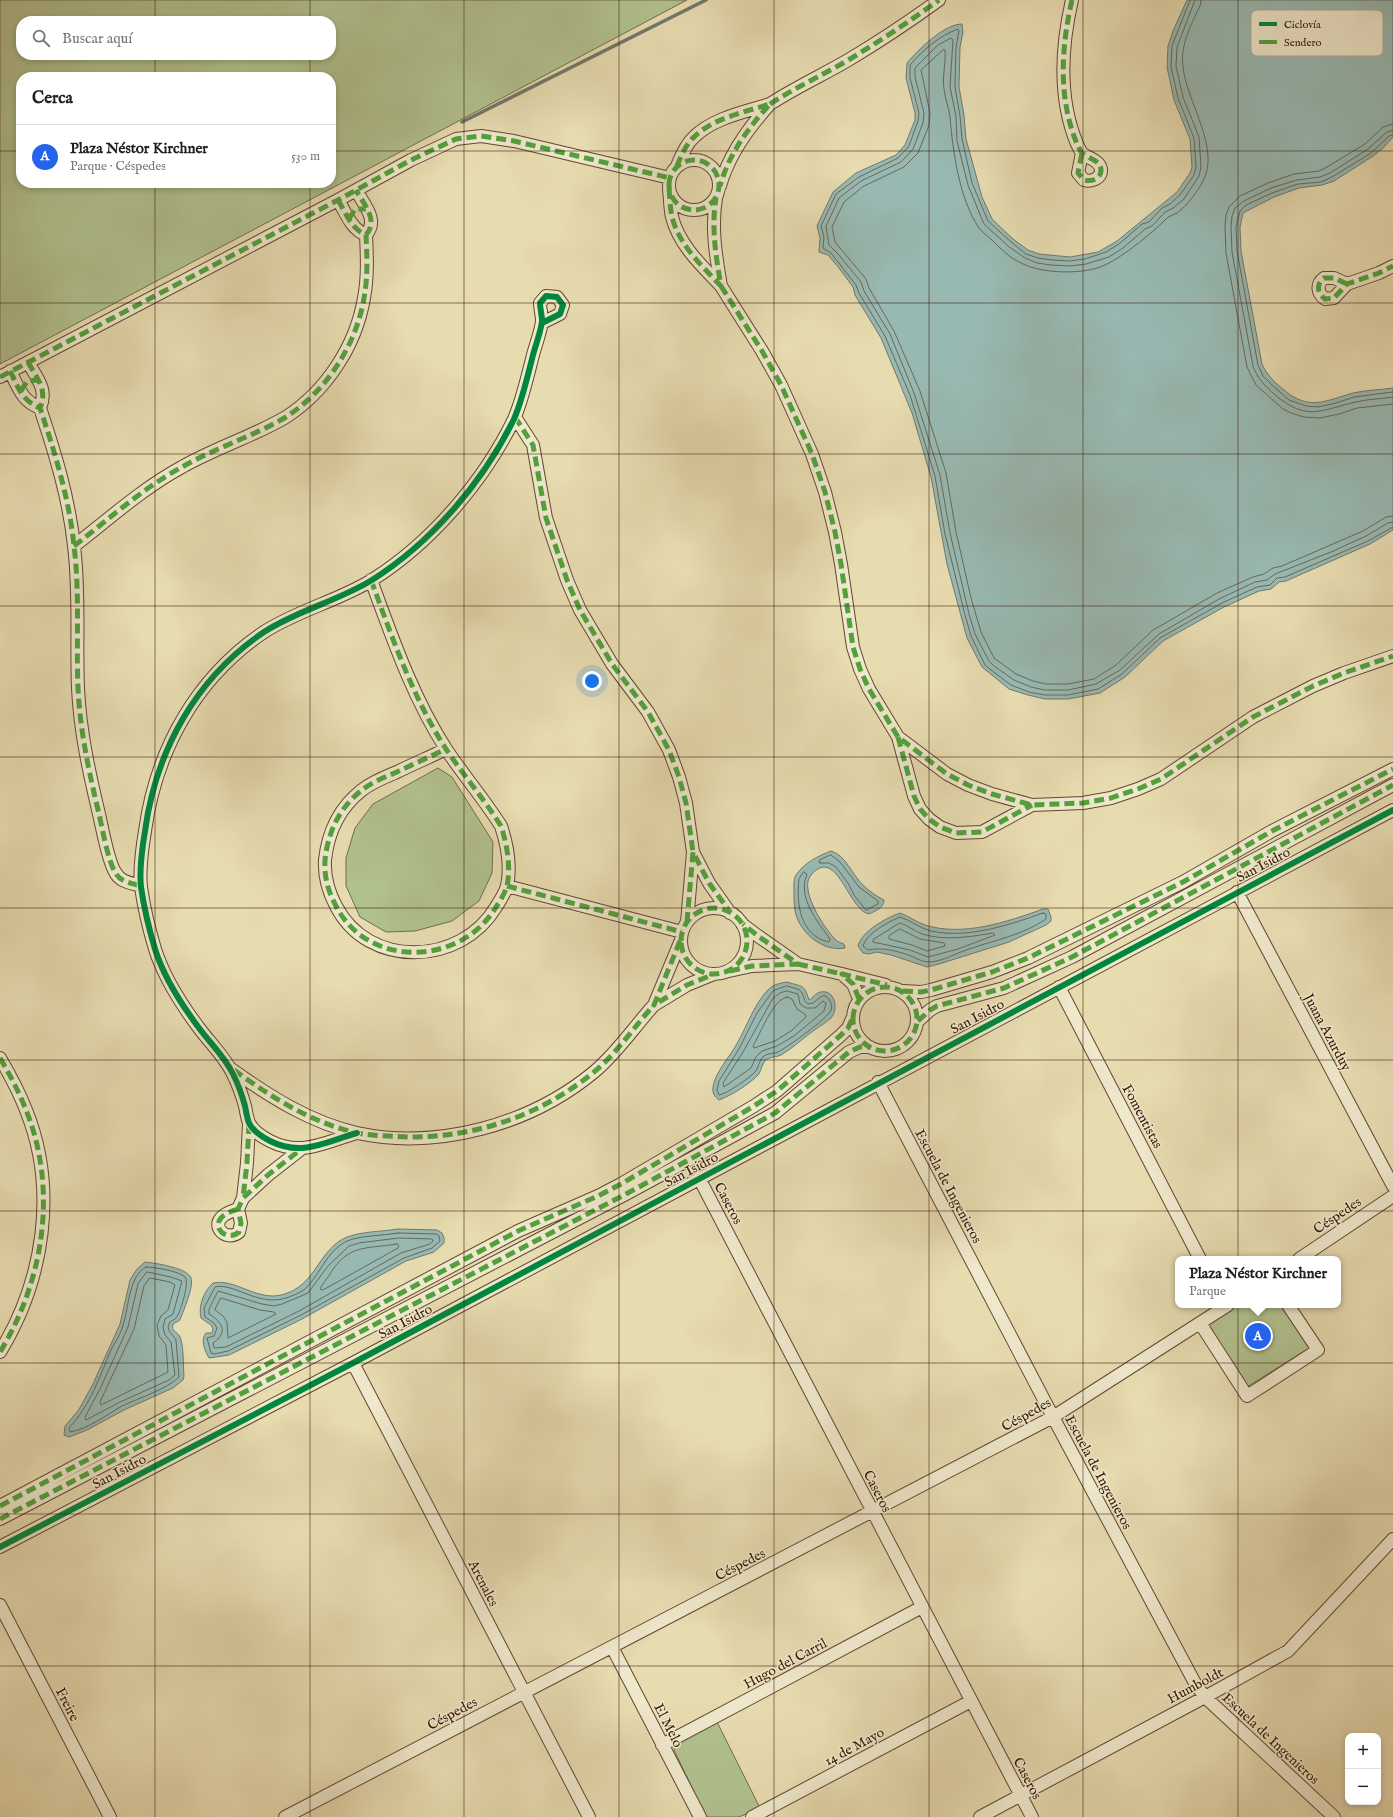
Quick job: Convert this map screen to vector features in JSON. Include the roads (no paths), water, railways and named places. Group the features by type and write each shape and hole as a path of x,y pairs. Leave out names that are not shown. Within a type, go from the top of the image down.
{"street":[{"path":"720,286 713,228 716,198 724,172 739,142 751,124 770,104 796,87 849,59 898,29 938,0"},
{"path":"1072,0 1066,27 1063,54 1064,82 1070,124 1082,154"},
{"path":"770,104 735,115 711,125 694,137 683,152 670,183 672,217 678,233 689,250 720,286 762,351 781,385 812,454 825,492 835,532 842,564 849,623 860,669 869,689 898,737 914,796 924,814 940,827 956,833 982,832 1032,805"},
{"path":"40,408 30,404 24,399 21,391 5,374 338,200 411,160 456,139 481,136 514,141 670,183"},
{"path":"677,166 689,160 703,161 711,166 717,173 720,186"},
{"path":"670,183 675,201 687,209 701,209 709,205 716,198"},
{"path":"74,546 161,480 210,451 286,417 314,394 338,365 347,349 360,316 367,278 366,235 372,224 372,217 356,190"},
{"path":"338,200 358,232 366,235"},
{"path":"349,219 355,209 366,208"},
{"path":"1347,284 1379,274 1393,266"},
{"path":"357,1133 300,1150 268,1175 241,1203 249,1124 239,1087 230,1068 198,1028 166,977 156,951 141,886 142,850 150,799 167,747 178,724 194,699 214,675 232,657 268,630 292,617 371,580 419,543 467,492 489,463 515,417 542,323"},
{"path":"28,362 44,391 44,400 40,408 64,484 74,546 77,580 78,690 89,770 101,822 115,872 120,879 141,886"},
{"path":"21,391 27,381 38,380"},
{"path":"515,417 533,445 546,518 567,580 580,610 612,664 648,712 669,750 679,777 686,803 693,852 684,931 685,956 692,966 702,972 714,974"},
{"path":"371,580 404,668 446,749 501,826 505,838 508,857 507,886 494,911 474,932 450,946 439,950 424,952 393,950 379,946 368,940 346,921 331,896 326,881 325,867 326,849 330,831 345,807 362,789 446,749"},
{"path":"898,737 947,774 968,785 992,794 1032,805 1050,806 1083,803 1111,798 1138,789 1181,767 1253,717 1313,686 1344,673 1393,656"},
{"path":"0,1506 518,1231 601,1201 777,1092 848,1028 859,999 874,988 921,992 992,972 1014,964 1170,888 1272,831 1393,770"},
{"path":"0,1519 601,1201 775,1113 849,1052 860,1047 870,1047 881,1051 898,1048 912,1038 918,1022 930,1010 937,1006 1004,988 1065,960 1393,785"},
{"name":"San Isidro","path":"0,1547 353,1362 1393,810"},
{"path":"693,852 719,898 735,917 758,936 798,964"},
{"path":"1209,867 1216,879"},
{"path":"507,886 684,931"},
{"name":"Juana Azurduy","path":"1237,892 1393,1186"},
{"path":"230,1068 261,1090 290,1107 357,1133 389,1136 441,1136 481,1129 503,1123 530,1112 556,1098 594,1072 612,1055 654,1005 684,931 696,914 708,909 720,909 735,917 746,938 745,950 736,965 726,971"},
{"path":"654,1005 687,985 714,974 752,966 798,964 877,981 898,989 914,1004 918,1022"},
{"path":"842,974 853,984 859,999"},
{"name":"Fomentistas","path":"1058,987 1198,1256"},
{"path":"853,1017 854,1029 870,1047"},
{"path":"0,1058 19,1092 34,1132 42,1174 44,1210 39,1252 33,1277 20,1316 0,1352"},
{"name":"Escuela de Ingenieros","path":"878,1082 1053,1417 1196,1685 1205,1697 1334,1817"},
{"path":"249,1124 261,1136 272,1142 300,1150"},
{"name":"Caseros","path":"699,1178 1032,1817"},
{"name":"Céspedes","path":"1303,1256 1393,1196"},
{"name":"Céspedes","path":"285,1817 1053,1417 1223,1308"},
{"path":"1200,1323 1247,1396 1318,1350 1290,1308"},
{"name":"Arenales","path":"353,1362 589,1817"},
{"name":"Humboldt","path":"980,1817 1205,1697 1288,1650 1300,1640 1393,1539"},
{"name":"Freire","path":"0,1606 110,1817"},
{"name":"Hugo del Carril","path":"662,1745 922,1607"},
{"name":"El Melo","path":"612,1647 700,1817"},
{"name":"14 de Mayo","path":"752,1817 971,1701"}],"water":[{"path":"1187,0 1393,0 1393,137 1373,156 1334,181 1322,185 1299,188 1274,197 1243,213 1240,227 1241,251 1262,364 1266,372 1274,381 1293,396 1309,402 1325,401 1358,392 1393,388 1393,530 1370,544 1286,581 1279,582 1271,589 1259,591 1224,607 1170,637 1163,641 1125,677 1100,693 1068,699 1045,699 1009,689 982,667 967,638 947,564 931,477 912,413 881,338 855,295 853,287 828,255 819,252 820,238 817,226 833,192 856,173 896,155 905,145 915,120 915,113 906,78 907,63 924,45 947,28 962,24 963,32 960,47 959,87 964,115 966,139 982,197 992,219 1013,239 1028,250 1039,254 1070,257 1098,252 1117,241 1177,192 1190,173 1192,167 1190,139 1174,100 1167,67 1168,46"},
{"path":"831,851 836,853 845,861 865,887 884,900 881,907 869,914 862,910 835,873 828,868 820,868 811,875 808,880 808,887 811,902 832,936 837,941 844,944 845,948 837,949 821,944 808,935 803,929 796,915 794,901 794,879 796,875 812,860"},
{"path":"1043,909 1048,909 1051,917 1051,921 1046,925 1009,942 927,967 891,955 877,952 869,954 863,953 858,946 860,940 869,930 888,918 900,913 925,925 940,928 970,929 1015,919"},
{"path":"787,982 802,987 806,991 809,1000 821,992 830,994 835,1005 835,1010 831,1018 779,1056 767,1059 758,1075 750,1082 734,1093 719,1100 713,1093 714,1082 719,1071 739,1040 755,1008 770,988"},
{"path":"398,1229 437,1230 442,1233 444,1243 434,1252 406,1261 302,1319 229,1355 209,1358 203,1339 206,1333 212,1333 213,1329 211,1325 201,1318 200,1309 204,1294 213,1283 222,1282 266,1295 275,1296 285,1294 295,1290 309,1278 331,1249 344,1238 367,1232"},
{"path":"145,1262 184,1271 189,1274 191,1278 191,1288 186,1305 180,1320 173,1324 174,1330 180,1337 183,1351 183,1380 173,1388 124,1410 87,1430 69,1437 64,1435 65,1426 78,1411 93,1384 120,1324 130,1280 137,1269"}],"waterway":[{"path":"462,122 706,0"}],"place":[{"name":"Plaza Néstor Kirchner","path":"1258,1336"}]}
